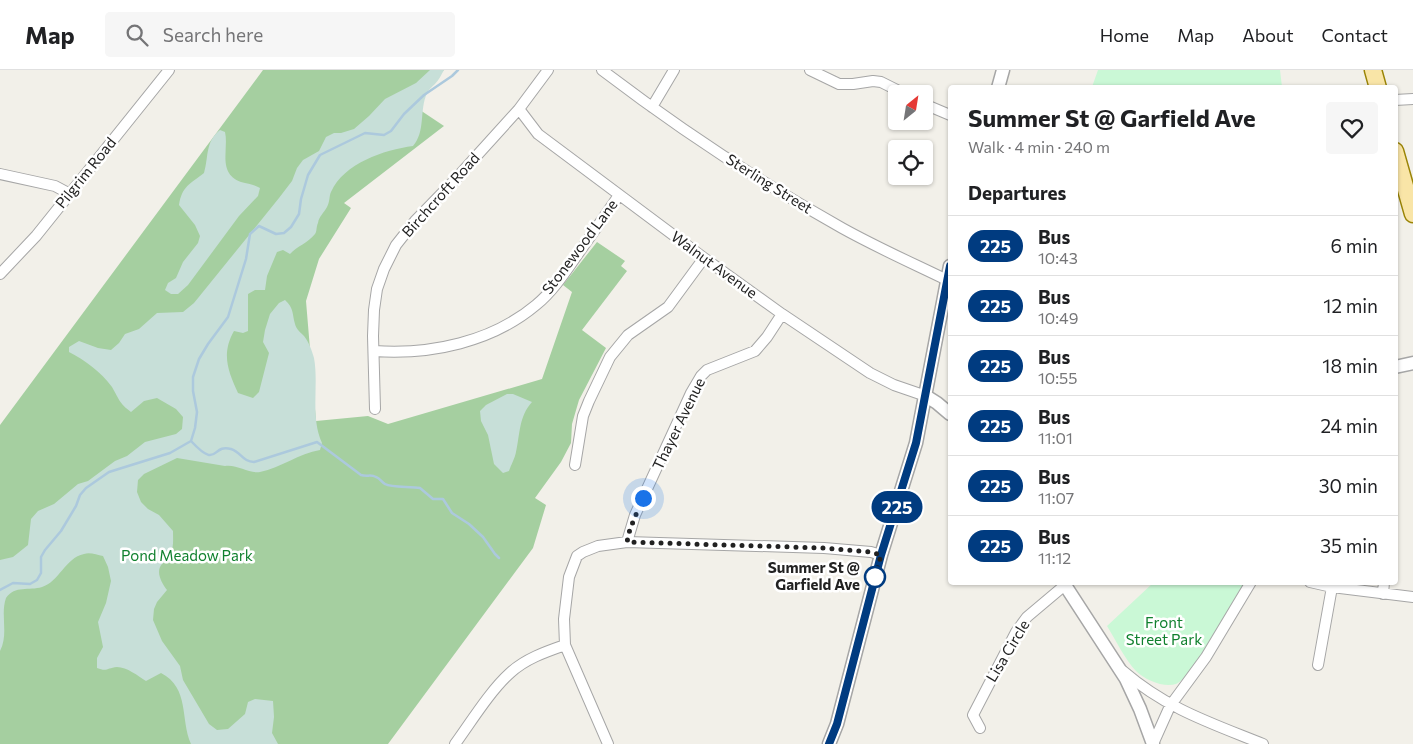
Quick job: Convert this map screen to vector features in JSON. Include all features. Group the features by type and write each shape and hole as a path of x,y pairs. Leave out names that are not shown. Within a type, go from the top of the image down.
{"main road":[{"path":"1373,70 1377,85"},
{"path":"1398,162 1413,214"}],"street":[{"name":"Pilgrim Road","path":"0,274 36,236 169,70"},
{"name":"Birchcroft Road","path":"375,409 373,336 377,289 384,269 396,245 415,221 519,109 548,70"},
{"name":"Sterling Street","path":"602,70 723,156 816,213 947,280"},
{"path":"652,107 674,70"},
{"path":"810,70 839,84 873,81 888,85"},
{"path":"999,85 1003,70"},
{"path":"1398,100 1413,99"},
{"path":"933,108 948,114"},
{"name":"Walnut Avenue","path":"519,109 538,134 782,314 870,373 894,385 926,396"},
{"path":"0,174 55,186 70,194"},
{"name":"Stonewood Lane","path":"374,351 416,351 466,342 484,336 520,317 537,305 553,287 619,195"},
{"path":"575,466 583,416 588,401 610,357 628,335 668,307 704,258"},
{"path":"829,744 837,724 881,555 916,443 946,314 948,275"},
{"name":"Thayer Avenue","path":"627,542 635,515 691,393 701,376 716,366 755,351 782,314"},
{"path":"1398,366 1413,363"},
{"path":"926,396 948,412"},
{"path":"608,744 565,645 564,619 569,577 577,556 598,546 627,542 824,548 871,552 881,555"},
{"name":"Lisa Circle","path":"980,728 973,715 1016,632 1027,617 1063,585"},
{"path":"1065,585 1119,668 1140,709 1153,744"},
{"path":"1153,744 1170,706 1206,657 1249,585"},
{"path":"1323,585 1413,598"},
{"path":"1384,585 1384,594"},
{"path":"1318,665 1332,587"},
{"path":"455,744 500,683 510,673 536,656 565,645"},
{"path":"1119,668 1142,688 1170,706 1264,744"}],"green space":[{"name":"Pond Meadow Park","path":"263,70 444,70 408,102 444,126 344,203 351,208 319,259 306,301 316,421 368,416 388,424 542,379 572,292 563,285 597,242 625,261 621,266 627,271 582,330 606,348 579,400 572,424 571,443 561,462 535,498 546,505 533,548 388,744 0,744 0,425"},
{"path":"1098,70 1280,70 1282,85 1093,85"},
{"name":"Front Street Park","path":"1151,585 1244,585 1202,654 1183,679 1176,684 1160,684 1149,680 1136,671 1128,662 1107,626"}],"shaded area":[{"path":"430,70 444,70 438,81 427,93 423,107 420,134 413,146 378,155 345,173 331,192 328,205 319,218 315,234 290,254 283,250 277,252 267,276 265,290 255,290 248,294 248,331 243,333 234,331 230,339 227,362 231,377 238,393 253,398 259,392 269,353 263,342 270,314 279,303 285,300 288,303 297,329 307,341 314,358 316,423 322,443 320,450 260,472 252,472 234,466 177,458 144,474 138,480 137,492 141,502 148,509 159,515 173,531 171,552 159,570 161,581 167,590 154,609 153,620 162,641 180,666 183,680 209,724 217,730 228,729 245,714 248,702 255,699 273,701 272,733 278,744 191,744 180,695 170,679 161,673 146,681 125,668 117,667 105,670 97,668 97,658 103,647 98,622 106,603 111,581 103,556 89,553 77,556 48,584 42,587 14,591 10,594 4,604 4,638 0,651 0,560 13,557 28,545 31,519 38,511 54,504 78,484 88,481 145,442 176,434 182,429 183,417 176,409 157,398 144,401 131,412 122,403 103,376 69,352 69,347 79,341 98,348 111,350 125,334 139,329 157,313 183,312 194,303 279,198 292,181 297,168 303,160 319,151 326,137 334,133 354,129 385,99 416,83"},
{"path":"220,130 225,132 225,160 229,173 241,182 260,188 258,196 239,216 188,285 178,294 171,294 165,290 168,283 176,278 183,262 198,243 200,236 195,225 179,205 180,199 187,186 204,173 210,144"},
{"path":"507,394 513,394 532,402 522,419 515,454 509,471 503,473 494,464 488,435 481,421 480,411 486,405"}],"waterway":[{"path":"0,590 13,583 30,584 37,580 41,573 41,557 61,531 76,506 80,495 86,488 109,472 170,453 191,441 197,412 193,391 193,377 199,359 228,317 246,259 250,234 259,226 276,234 284,233 291,227 299,214 308,175 320,155 365,133 384,135 391,131 404,114 424,95 458,70"},
{"path":"191,441 206,454 214,454 220,449 231,449 250,462 317,442 361,475 374,476 388,485 420,488 433,499 443,499 452,513 469,524 483,537 499,558"}],"bus line":[{"name":"225","path":"829,744 837,724 881,555 916,443 948,277"}],"place":[{"name":"Summer St @ Garfield Ave","path":"875,577"}],"route":[{"path":"643,498 635,515 627,542 824,548 871,552 881,555 875,577"}]}
